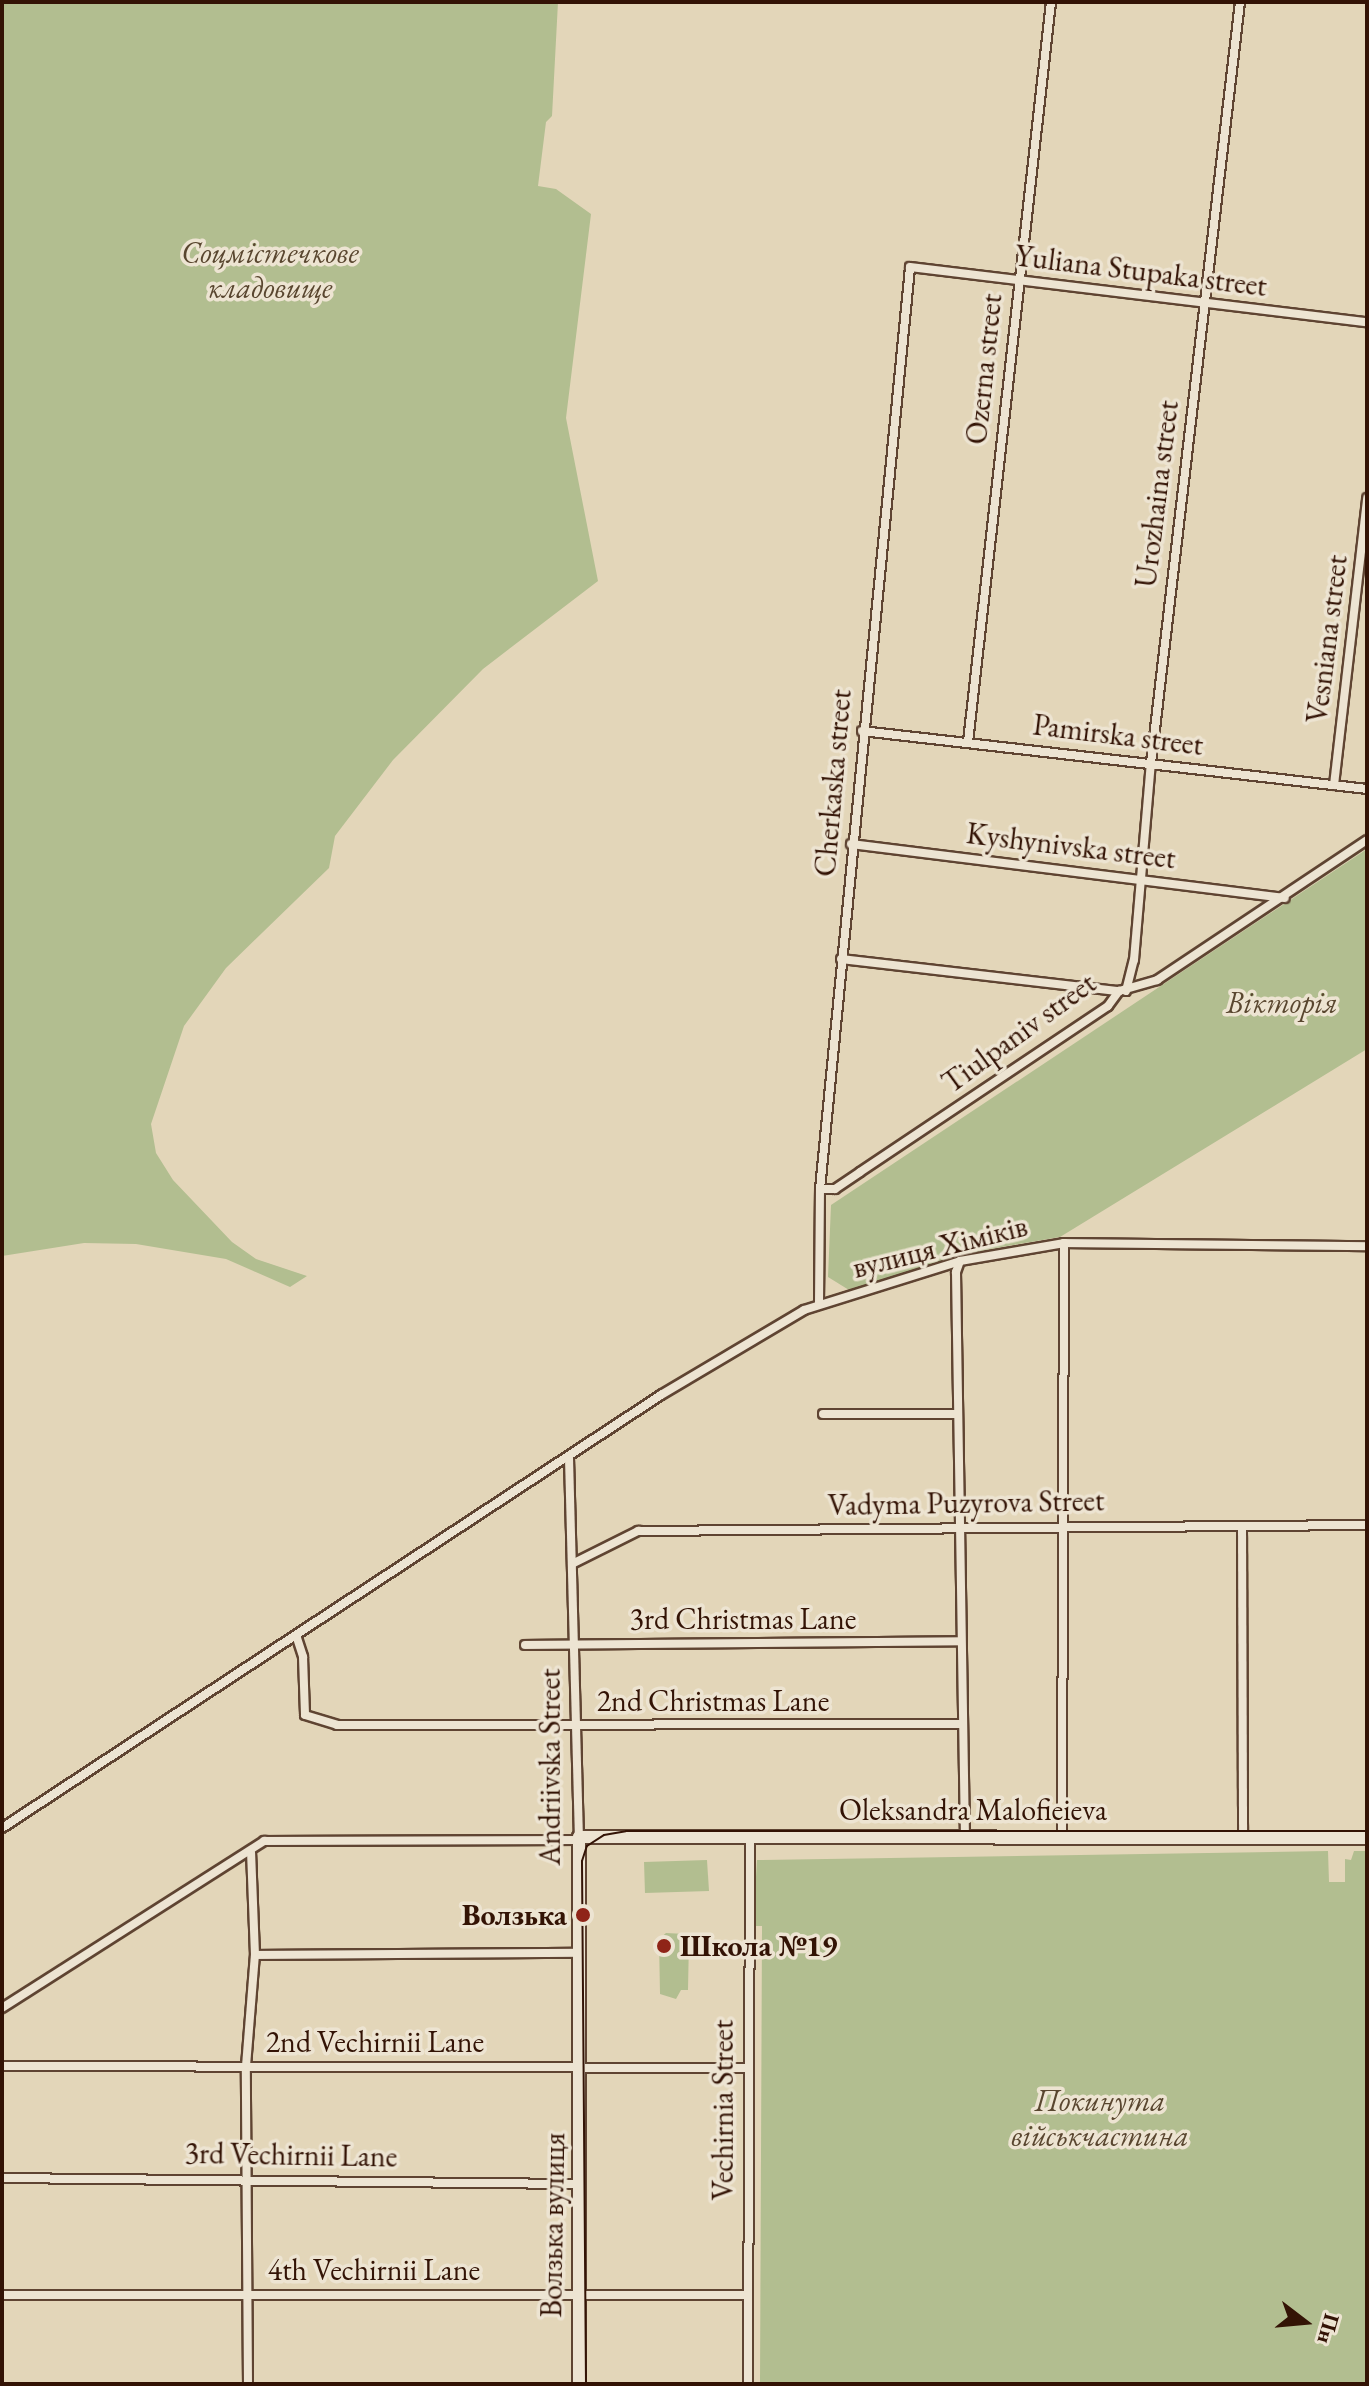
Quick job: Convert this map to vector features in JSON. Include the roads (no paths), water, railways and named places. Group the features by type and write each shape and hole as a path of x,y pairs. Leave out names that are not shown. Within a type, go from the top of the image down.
{"street":[{"name":"Ozerna street","path":"968,742 1051,2"},
{"name":"Urozhaina street","path":"1122,991 1134,960 1151,763 1240,2"},
{"name":"Yuliana Stupaka street","path":"910,267 1367,322"},
{"name":"Cherkaska street","path":"819,1303 820,1189 862,731 910,267"},
{"name":"Vesniana street","path":"1334,785 1367,498"},
{"name":"Pamirska street","path":"862,731 1367,789"},
{"name":"Tiulpaniv street","path":"820,1189 835,1189 1108,1006 1122,991 1157,980 1285,898 1367,840"},
{"name":"Kyshynivska street","path":"851,844 1140,877 1285,898"},
{"path":"841,959 1122,991"},
{"path":"1062,1834 1060,1525 1064,1243"},
{"name":"вулиця Хіміків","path":"2,1828 297,1638 725,1354 819,1303 960,1261 1064,1243 1367,1246"},
{"path":"960,1261 958,1414 965,1836"},
{"path":"823,1414 958,1414"},
{"name":"Andriivska Street","path":"569,1458 576,1644 580,2066"},
{"name":"Vadyma Puzyrova Street","path":"574,1563 638,1531 1060,1525 1367,1525"},
{"path":"1242,1526 1243,1838"},
{"name":"2nd Christmas Lane","path":"297,1638 303,1657 303,1705 312,1720 576,1725 962,1724"},
{"name":"3rd Christmas Lane","path":"525,1645 961,1641"},
{"name":"Oleksandra Malofieieva","path":"2,2008 251,1853 264,1841 1062,1834 1367,1838"},
{"name":"Vechirnia Street","path":"748,2384 750,1837"},
{"path":"248,2384 246,2066 255,1955 251,1853"},
{"path":"255,1955 578,1953"},
{"name":"2nd Vechirnii Lane","path":"2,2066 748,2068"},
{"name":"Волзька вулиця","path":"579,2384 580,2066"},
{"name":"3rd Vechirnii Lane","path":"2,2178 247,2178 579,2184"},
{"name":"4th Vechirnii Lane","path":"2,2295 747,2295"}],"tram line":[{"path":"586,2384 582,1861 587,1846 604,1835 626,1831 1367,1831"}],"place":[{"name":"Волзька","path":"583,1915"},
{"name":"Школа №19","path":"664,1946"}],"park label":[{"name":"Соцмістечкове кладовище","path":"270,270"},
{"name":"Вікторія","path":"1282,1003"},
{"name":"Покинута військчастина","path":"1100,2118"}]}
